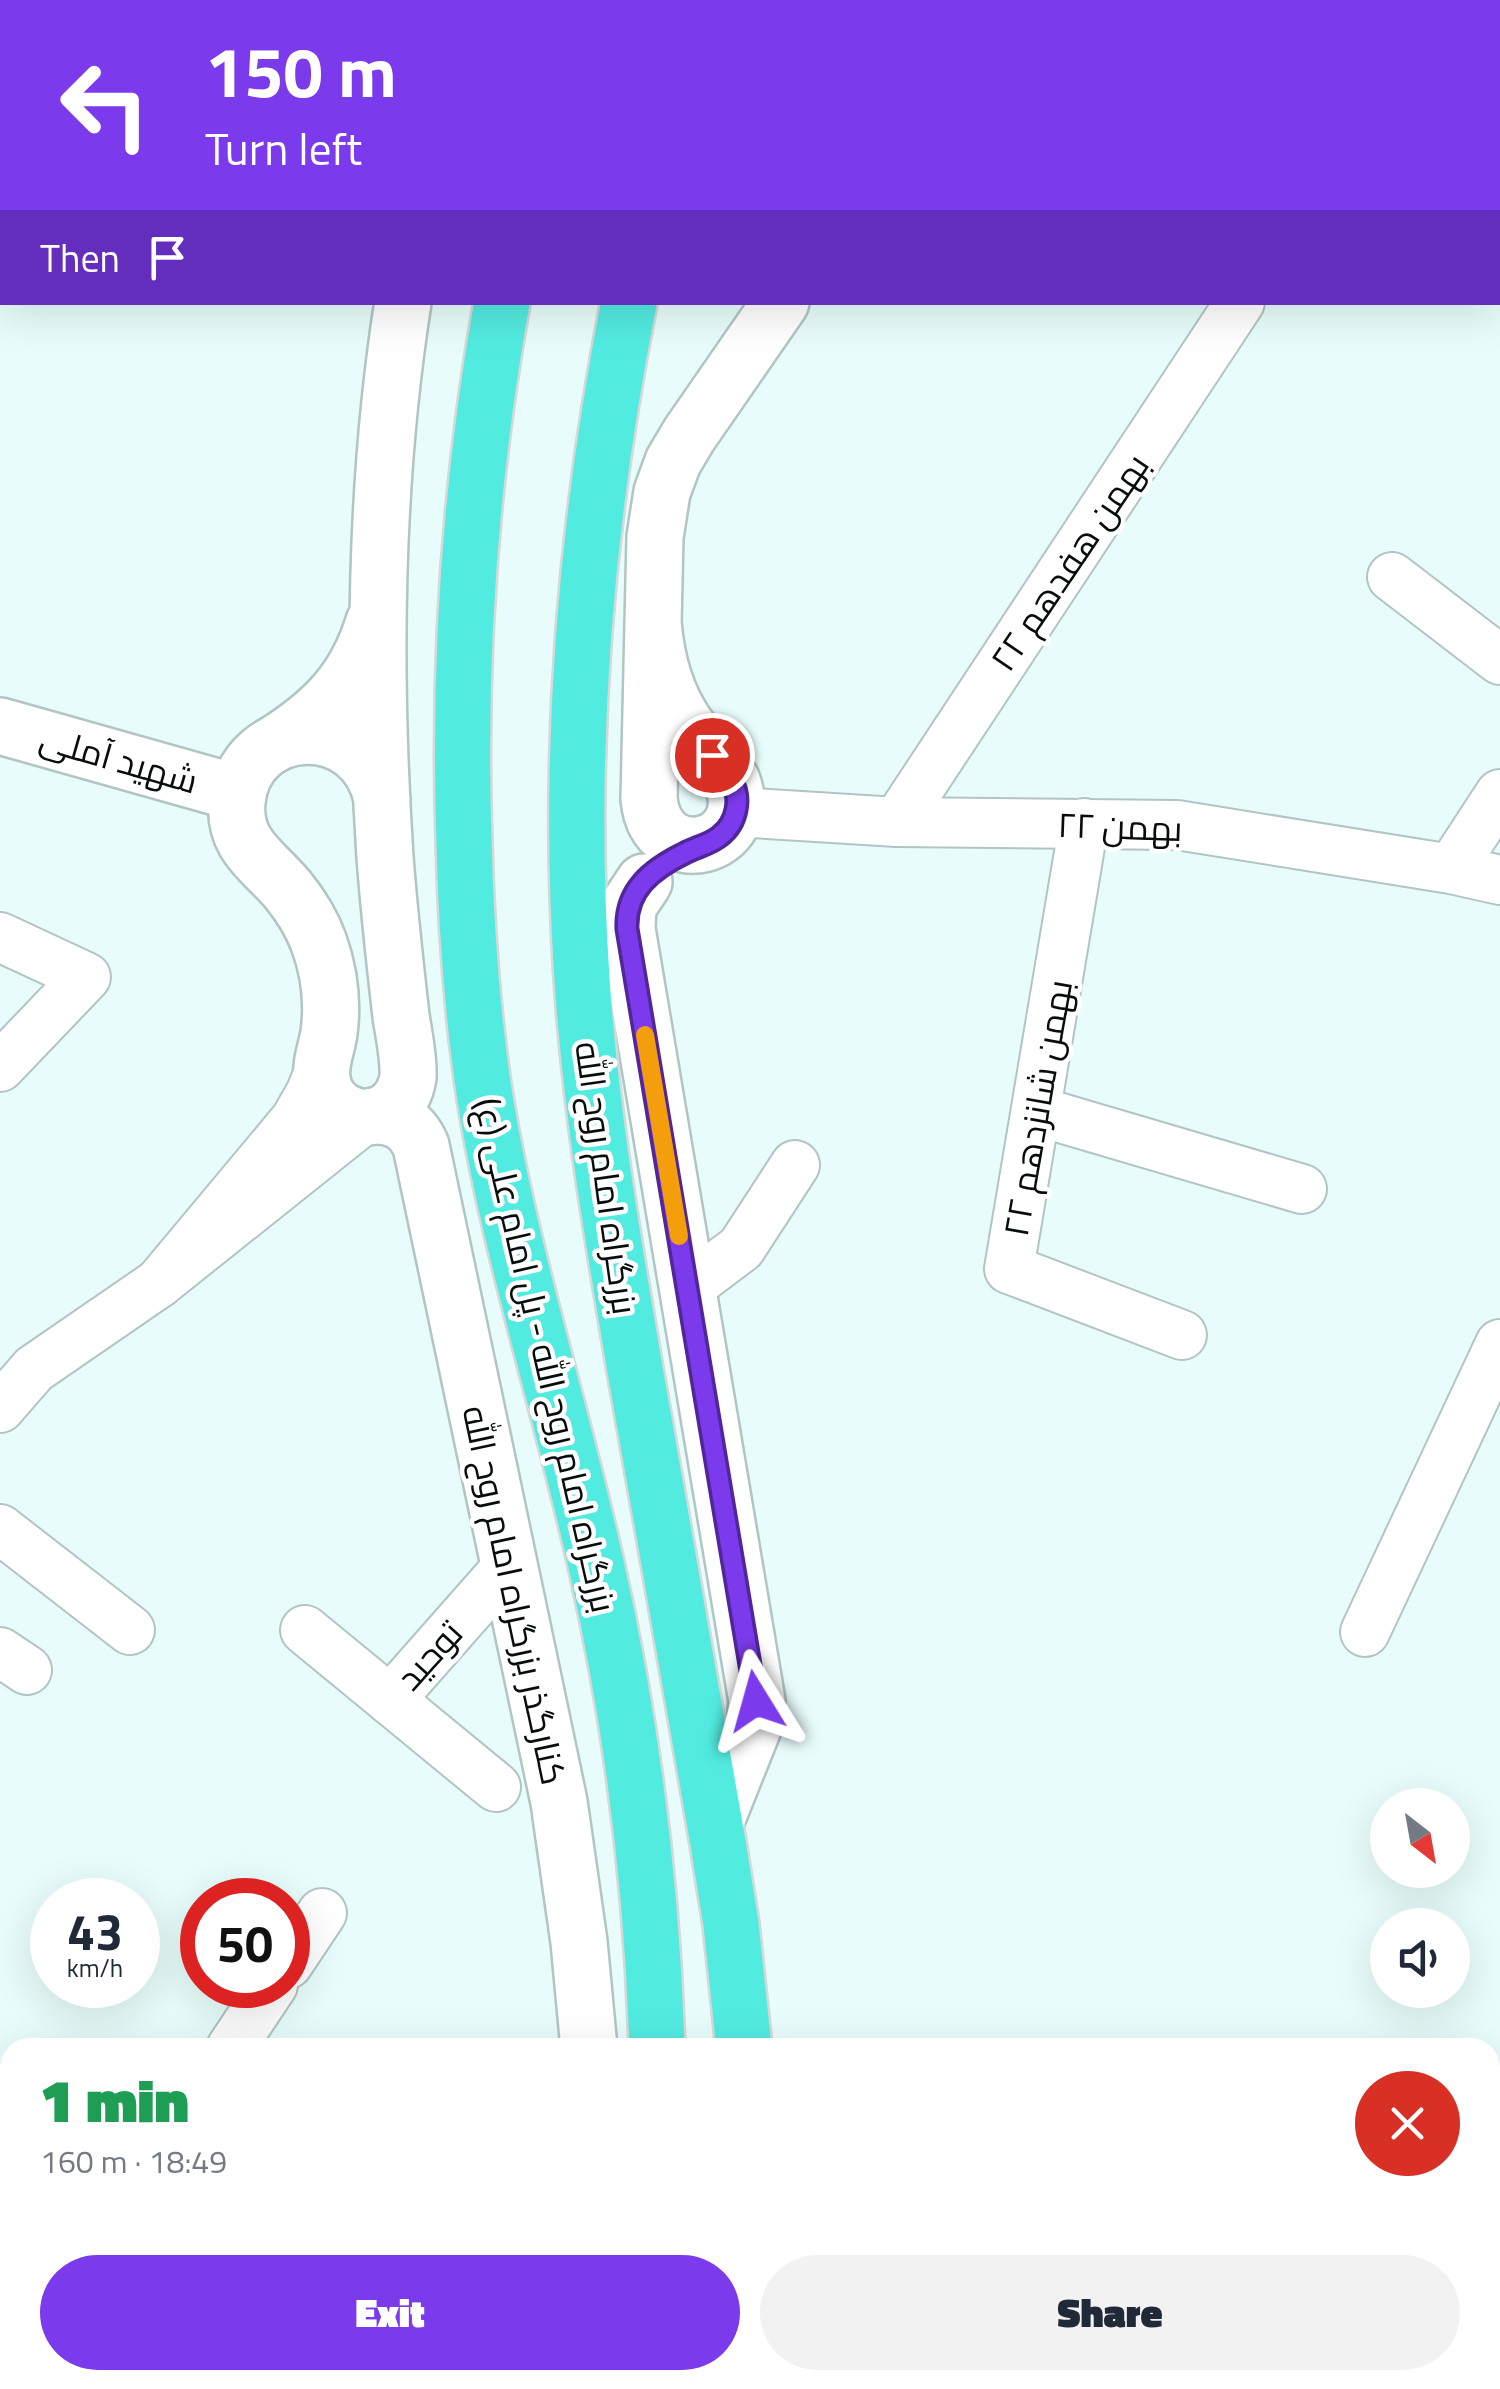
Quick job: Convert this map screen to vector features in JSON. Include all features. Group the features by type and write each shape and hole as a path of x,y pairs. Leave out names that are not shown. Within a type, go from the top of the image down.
{"highway":[{"name":"بزرگراه امام روح الله - پل امام علی (ع)","path":"502,305 478,468 465,631 463,814 473,997 485,1097 513,1237 596,1561 620,1681 643,1842 657,2038"},
{"name":"بزرگراه امام روح الله","path":"628,305 612,388 585,611 577,753 577,875 584,1014 605,1192 715,1823 743,2038"}],"main road":[{"path":"379,594 368,640 346,681 315,716 254,761 238,793 237,817 250,850 298,902 319,944 330,1004 329,1035 322,1065 324,1087 334,1105 353,1116 370,1117 387,1112 408,1084 391,921 378,698 379,594 390,412 403,305"},
{"path":"719,829 687,845 674,841 658,828 652,815 656,522 667,477 688,436 779,305"},
{"path":"584,1014 590,974 600,945 623,904 668,862 719,829 737,798 732,781 687,725 671,698 657,654 654,622"},
{"name":"شهید آملی","path":"0,726 238,793"},
{"path":"272,746 306,736 342,743 368,766 382,799"},
{"path":"644,882 628,906 627,929 756,1701 755,1723 715,1823"},
{"name":"کنارگذر بزرگراه امام روح الله","path":"370,1117 385,1116 405,1124 420,1146 563,1821 588,2038"}],"street":[{"name":"۲۲ بهمن هفدهم","path":"897,822 1238,305"},
{"path":"1392,578 1500,660"},
{"path":"1451,869 1500,794"},
{"name":"۲۲ بهمن","path":"719,829 897,822 1178,825 1500,880"},
{"name":"۲۲ بهمن شانزدهم","path":"1084,822 1010,1269 1182,1335"},
{"path":"0,937 86,978 0,1067"},
{"path":"160,1283 294,1120 322,1065"},
{"path":"1036,1111 1302,1189"},
{"path":"0,1408 34,1368 160,1283 370,1117"},
{"path":"688,1288 741,1248 795,1166"},
{"path":"1365,1632 1500,1344"},
{"path":"0,1529 130,1630"},
{"name":"توحید","path":"390,1700 509,1565"},
{"path":"306,1630 496,1787"},
{"path":"310,1931 322,1913"},
{"path":"238,2038 258,2008"}],"slow traffic":[{"path":"645,1035 679,1236"}],"route":[{"path":"712,755 736,792 736,812 730,826 721,836 668,862 634,893 626,912 756,1701"}]}
